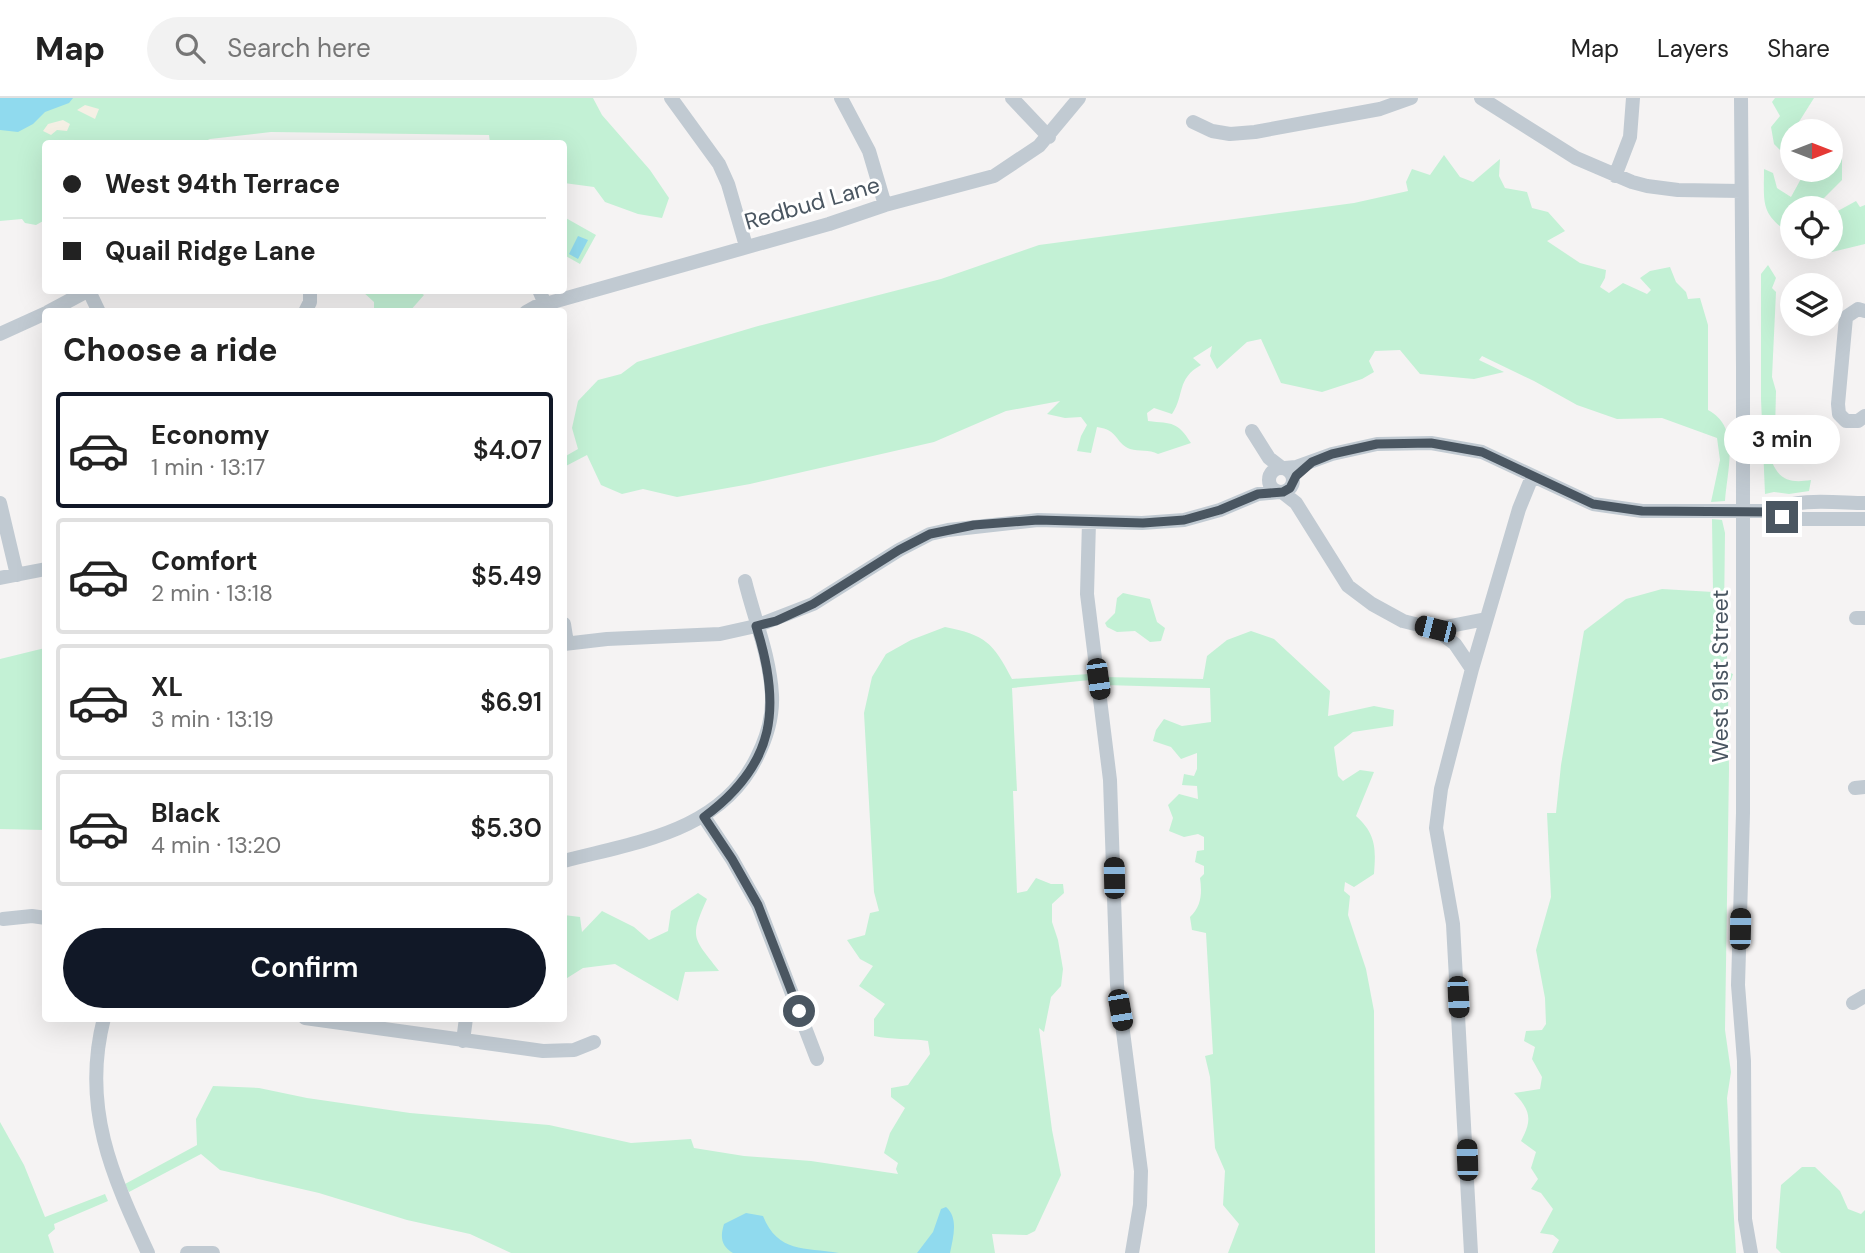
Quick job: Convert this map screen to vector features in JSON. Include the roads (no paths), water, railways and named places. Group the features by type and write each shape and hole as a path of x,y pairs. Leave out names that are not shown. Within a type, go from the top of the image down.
{"street":[{"path":"671,98 719,164 728,184 746,246"},
{"path":"841,98 869,151 885,205"},
{"path":"1012,98 1049,137"},
{"name":"Redbud Lane","path":"567,292 670,270 746,246 829,225 885,205 994,176 1025,157 1049,137 1079,98"},
{"path":"1193,122 1212,131 1230,134 1255,132 1380,109 1411,98"},
{"path":"1481,98 1576,158 1615,176 1647,186 1678,190 1741,191"},
{"path":"1615,176 1630,137 1633,98"},
{"name":"West 91st Street","path":"1741,98 1742,813 1738,985 1744,1061 1745,1219 1751,1253"},
{"path":"55,308 83,294"},
{"path":"1865,311 1858,309 1846,317 1838,404 1839,414 1846,421 1858,421 1865,416"},
{"path":"0,334 42,314"},
{"path":"1252,431 1277,472"},
{"path":"1258,494 1277,472 1332,454 1377,444 1431,443 1482,452 1593,504 1642,511 1774,512 1791,519 1865,519"},
{"path":"567,643 720,634 756,626 776,621 813,604 899,550 930,534 1002,522 1038,520 1184,520 1220,510 1258,494 1287,487 1312,462"},
{"path":"1277,472 1291,473 1287,487 1348,586 1372,604 1403,621 1435,629 1455,644 1472,669"},
{"path":"1277,472 1270,485 1287,487"},
{"path":"1471,1253 1453,923 1436,828 1441,789 1472,669 1519,509 1532,477"},
{"path":"0,503 17,575"},
{"path":"1774,512 1787,504 1797,503 1865,503"},
{"path":"1089,522 1087,594 1110,780 1117,985 1141,1171 1140,1205 1132,1253"},
{"path":"0,578 42,570"},
{"path":"567,860 660,836 704,817 732,794 743,780 760,752 769,724 772,695 745,581"},
{"path":"1435,629 1486,619"},
{"path":"704,817 758,905 817,1059"},
{"path":"3,919 42,917"},
{"path":"103,1022 96,1080 102,1138 117,1185 148,1253"},
{"path":"332,1022 558,1052 574,1050 594,1042"},
{"path":"463,1041 465,1022"},
{"path":"187,1253 213,1253"}],"water":[{"path":"0,98 73,98 69,103 45,112 33,124 18,132 0,130"},
{"path":"578,236 588,240 578,259 569,254"},
{"path":"946,1207 954,1222 950,1253 917,1253 933,1232 941,1209"},
{"path":"746,1213 763,1216 776,1237 784,1242 839,1253 733,1253 722,1241 724,1224"}]}
